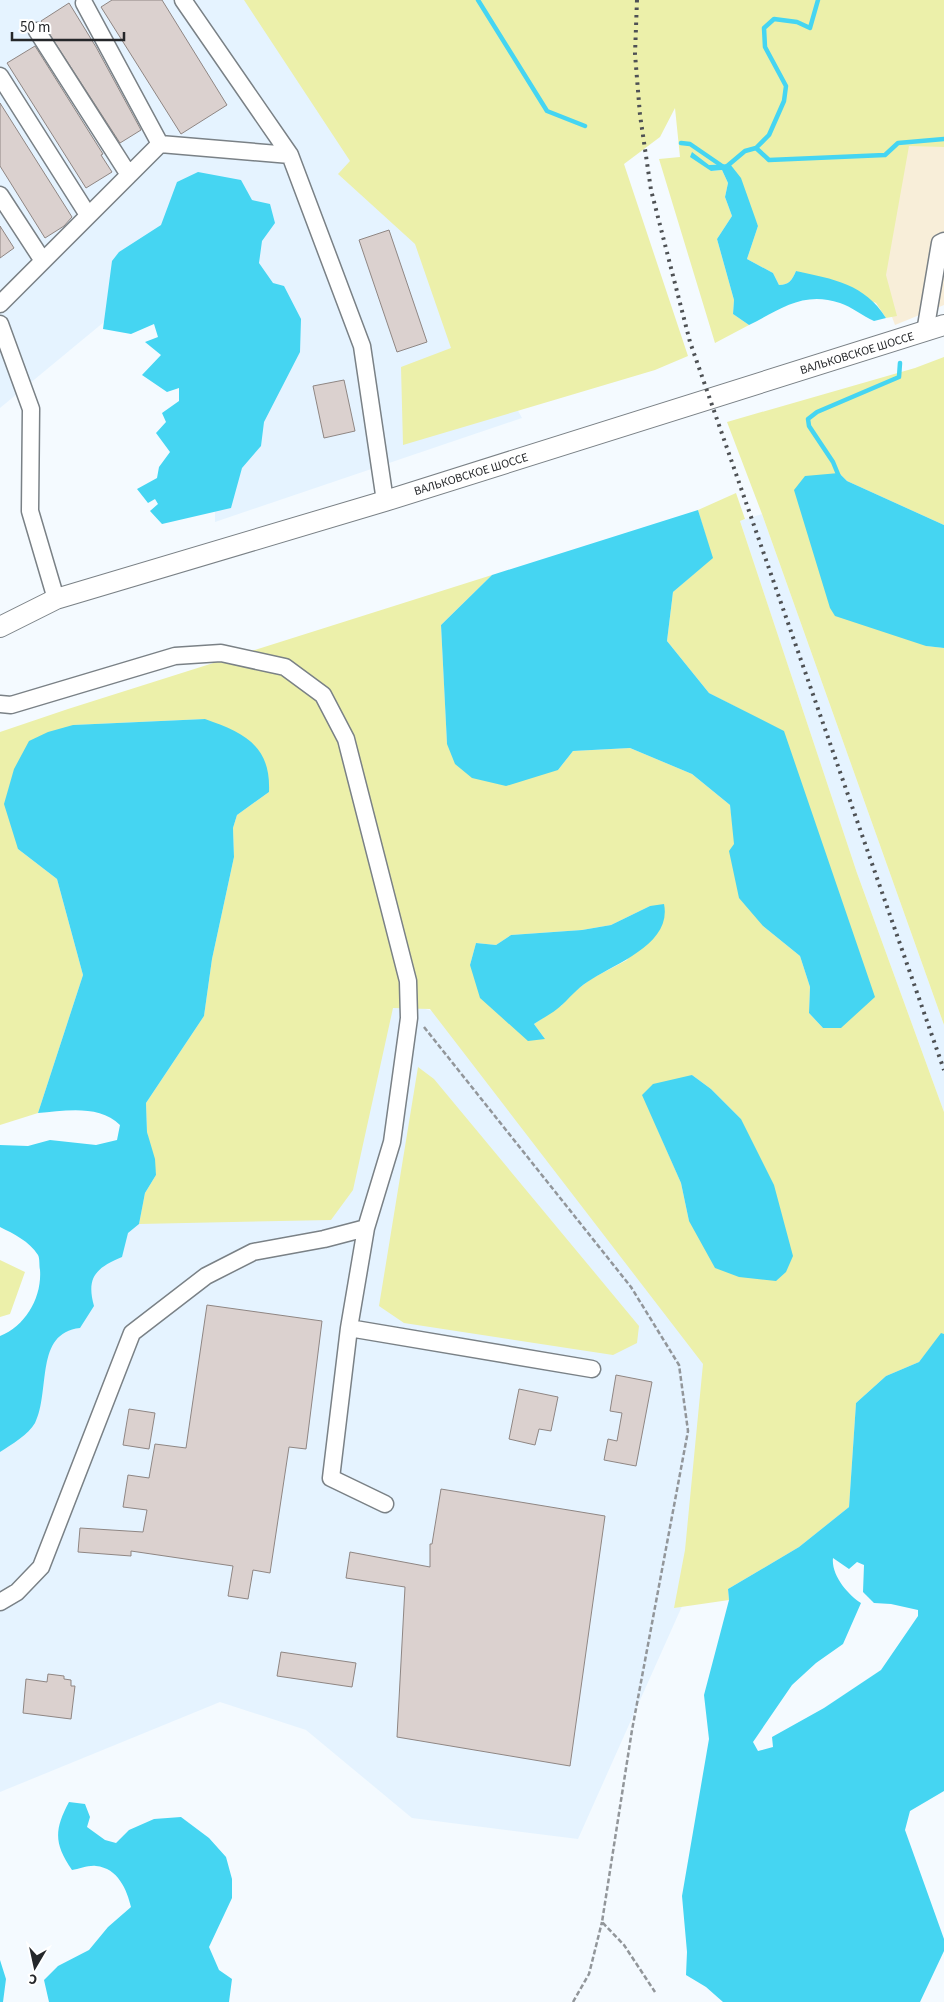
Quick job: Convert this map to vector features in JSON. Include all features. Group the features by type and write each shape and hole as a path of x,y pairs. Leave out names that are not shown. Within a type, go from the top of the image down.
{"main road":[{"name":"ВАЛЬКОВСКОЕ ШОССЕ","path":"0,627 56,599 385,501 935,328"}],"lane":[{"path":"183,0 290,155 362,346 385,501"},
{"path":"84,3 160,144"},
{"path":"37,31 129,175"},
{"path":"0,76 88,215"},
{"path":"0,304 160,144 290,155"},
{"path":"0,195 43,261"},
{"path":"935,328 940,243 944,241"},
{"path":"0,324 31,409 30,511 56,599"},
{"path":"0,704 11,705 175,656 222,653 285,666 323,695 346,739 408,982 409,1018 392,1142 366,1228 349,1328 331,1478 385,1504"},
{"path":"0,1602 17,1592 41,1567 132,1333 206,1276 253,1252 324,1239 366,1228"},
{"path":"349,1328 592,1369"}],"path":[{"path":"409,1018 424,1027 631,1287 678,1365 688,1431 632,1730 602,1922 589,1974 573,2002"},
{"path":"602,1922 624,1945 655,1992"}],"shaded area":[{"path":"0,0 278,0 354,114 522,418 215,522 214,231 0,408"},
{"path":"899,120 944,131 944,305 895,325 878,280"},
{"path":"762,514 944,1025 944,1112 857,873 740,521"},
{"path":"374,994 463,1020 707,1345 687,1595 578,1839 412,1818 306,1730 220,1702 0,1792 0,1388 69,1265"}],"green space":[{"path":"244,0 944,0 944,147 909,146 886,275 897,316 886,318 876,303 796,271 790,281 779,285 773,273 747,259 758,226 730,164 709,165 711,171 722,170 728,183 725,197 732,216 717,239 734,300 733,314 749,325 715,343 659,159 680,157 675,108 660,137 624,164 688,356 655,370 403,445 401,367 451,348 415,244 338,174 350,161"},
{"path":"944,357 944,525 847,481 839,473 926,646 944,648 944,1025 762,514 727,422 915,368"},
{"path":"736,493 745,519 740,521 857,873 944,1112 944,1334 941,1334 919,1362 886,1376 856,1403 849,1507 799,1547 728,1589 729,1600 674,1608 685,1550 703,1364 430,1009 393,1008 353,1190 331,1220 139,1224 145,1193 156,1175 147,1132 146,1103 204,1016 212,959 234,857 233,828 237,815 269,792 205,719 73,725 18,849 57,879 83,975 38,1113 0,1125 0,732 492,575 441,625 447,744 558,770 573,751 630,748 692,774 730,805 735,844 763,926 800,956 810,987 809,1013 823,1028 784,732 709,693 667,641 673,592 712,558 698,510","holes":["650,906 627,960 591,979 570,995 562,1005 534,1024 545,1039 470,965 476,943 496,945 511,935 582,930 611,925","692,1075 711,1089 741,1119 689,1221 681,1183 657,1128"]},
{"path":"418,1067 434,1079 639,1326 637,1343 613,1355 404,1323 379,1306"},
{"path":"0,1260 25,1272 10,1314 0,1317"}],"water":[{"path":"692,152 709,165 730,164 741,178 758,226 747,259 773,273 779,285 790,281 796,271 835,280 847,285 868,297 886,318 874,321 840,303 815,299 803,300 782,308 749,325 733,314 734,300 717,239 732,216 725,197 728,183 722,170 711,171 690,157"},
{"path":"198,172 241,180 252,200 270,204 275,223 262,241 259,263 273,283 284,286 301,319 300,352 264,422 261,446 242,468 231,508 162,524 150,511 158,504 155,499 148,503 137,489 157,478 159,467 170,452 156,433 166,422 162,413 179,401 179,388 167,392 142,375 161,355 145,342 158,337 154,324 131,334 103,329 112,261 119,252 161,225 177,182"},
{"path":"839,473 847,481 944,525 944,648 926,646 835,616 830,608 794,490 805,476"},
{"path":"698,510 713,558 673,592 667,641 709,693 784,731 875,997 841,1028 823,1028 809,1013 810,987 800,956 763,926 739,898 729,851 734,844 730,805 692,774 630,748 573,751 558,770 506,786 472,778 455,764 447,744 441,625 492,575"},
{"path":"205,719 232,730 253,744 260,752 265,763 269,792 237,815 233,828 234,857 212,959 204,1016 146,1103 147,1132 155,1159 156,1175 145,1193 139,1224 128,1233 122,1257 106,1265 95,1275 91,1288 94,1306 80,1328 66,1332 56,1340 46,1365 40,1410 35,1423 24,1435 0,1452 0,1336 18,1325 31,1309 38,1290 40,1270 39,1257 34,1250 21,1238 0,1227 0,1145 28,1146 50,1140 96,1145 117,1140 120,1125 112,1118 92,1111 70,1110 38,1113 83,975 57,879 18,849 4,804 14,769 29,741 48,732 73,725"},
{"path":"664,904 664,918 660,930 652,940 629,958 588,982 556,1010 534,1024 545,1039 528,1041 480,998 470,965 476,943 496,945 511,935 582,930 611,925 650,906"},
{"path":"692,1075 711,1089 741,1119 774,1185 793,1256 786,1272 776,1281 739,1277 715,1268 689,1221 681,1183 642,1095 653,1084"},
{"path":"941,1333 944,1334 944,1791 910,1811 905,1830 944,1939 944,1951 920,2002 723,2002 706,1987 686,1975 687,1952 682,1896 709,1739 704,1695 729,1600 728,1589 799,1547 849,1507 856,1403 886,1376 919,1362","holes":["833,1558 849,1569 857,1562 864,1565 863,1592 874,1603 891,1604 918,1610 918,1616 881,1670 824,1708 772,1737 773,1747 758,1751 753,1742 792,1685 816,1663 843,1644 861,1603 841,1584 835,1571"]},
{"path":"69,1802 85,1804 90,1817 87,1827 105,1840 116,1843 129,1830 154,1819 181,1817 209,1838 226,1857 232,1879 232,1898 209,1947 219,1970 232,1979 229,2002 49,2002 44,1980 58,1966 89,1950 108,1927 131,1907 124,1887 116,1875 104,1868 93,1866 72,1870 66,1861 58,1837 61,1821"},
{"path":"0,1960 6,1979 3,2002 0,2002"}],"building":[{"path":"112,0 162,0 227,105 181,134 101,7"},
{"path":"69,3 96,47 141,130 120,143 41,21"},
{"path":"35,46 103,154 101,155 112,172 86,188 7,63"},
{"path":"0,103 72,217 64,226 45,238 0,166"},
{"path":"0,226 14,248 0,258"},
{"path":"389,230 427,342 397,352 359,240"},
{"path":"344,380 355,431 324,438 313,386"},
{"path":"207,1305 322,1321 306,1449 289,1447 270,1573 253,1570 248,1599 228,1596 233,1566 131,1551 131,1556 78,1552 80,1528 143,1532 147,1510 123,1507 128,1475 149,1478 155,1444 186,1448"},
{"path":"616,1375 652,1382 636,1466 604,1460 608,1439 617,1441 622,1413 610,1411"},
{"path":"519,1389 558,1397 551,1431 539,1429 535,1445 509,1439"},
{"path":"129,1409 155,1413 149,1449 123,1445"},
{"path":"441,1489 605,1516 570,1766 397,1737 405,1587 346,1578 350,1552 430,1567 430,1544 432,1544"},
{"path":"281,1652 356,1663 352,1687 277,1676"},
{"path":"48,1674 64,1676 64,1679 71,1680 71,1686 75,1686 71,1719 23,1713 26,1679 47,1682"}],"waterway":[{"path":"478,0 547,111 585,126"},
{"path":"726,167 745,151 756,148 769,135 784,101 786,86 765,47 764,28 774,19 797,22 810,28 818,0"},
{"path":"756,148 769,160 885,155 898,143 944,139"},
{"path":"681,143 690,144 725,168"},
{"path":"840,479 833,462 809,426 808,419 817,412 899,377 900,363"}],"railway":[{"path":"637,0 635,54 640,115 651,190 690,342 944,1070"}]}
